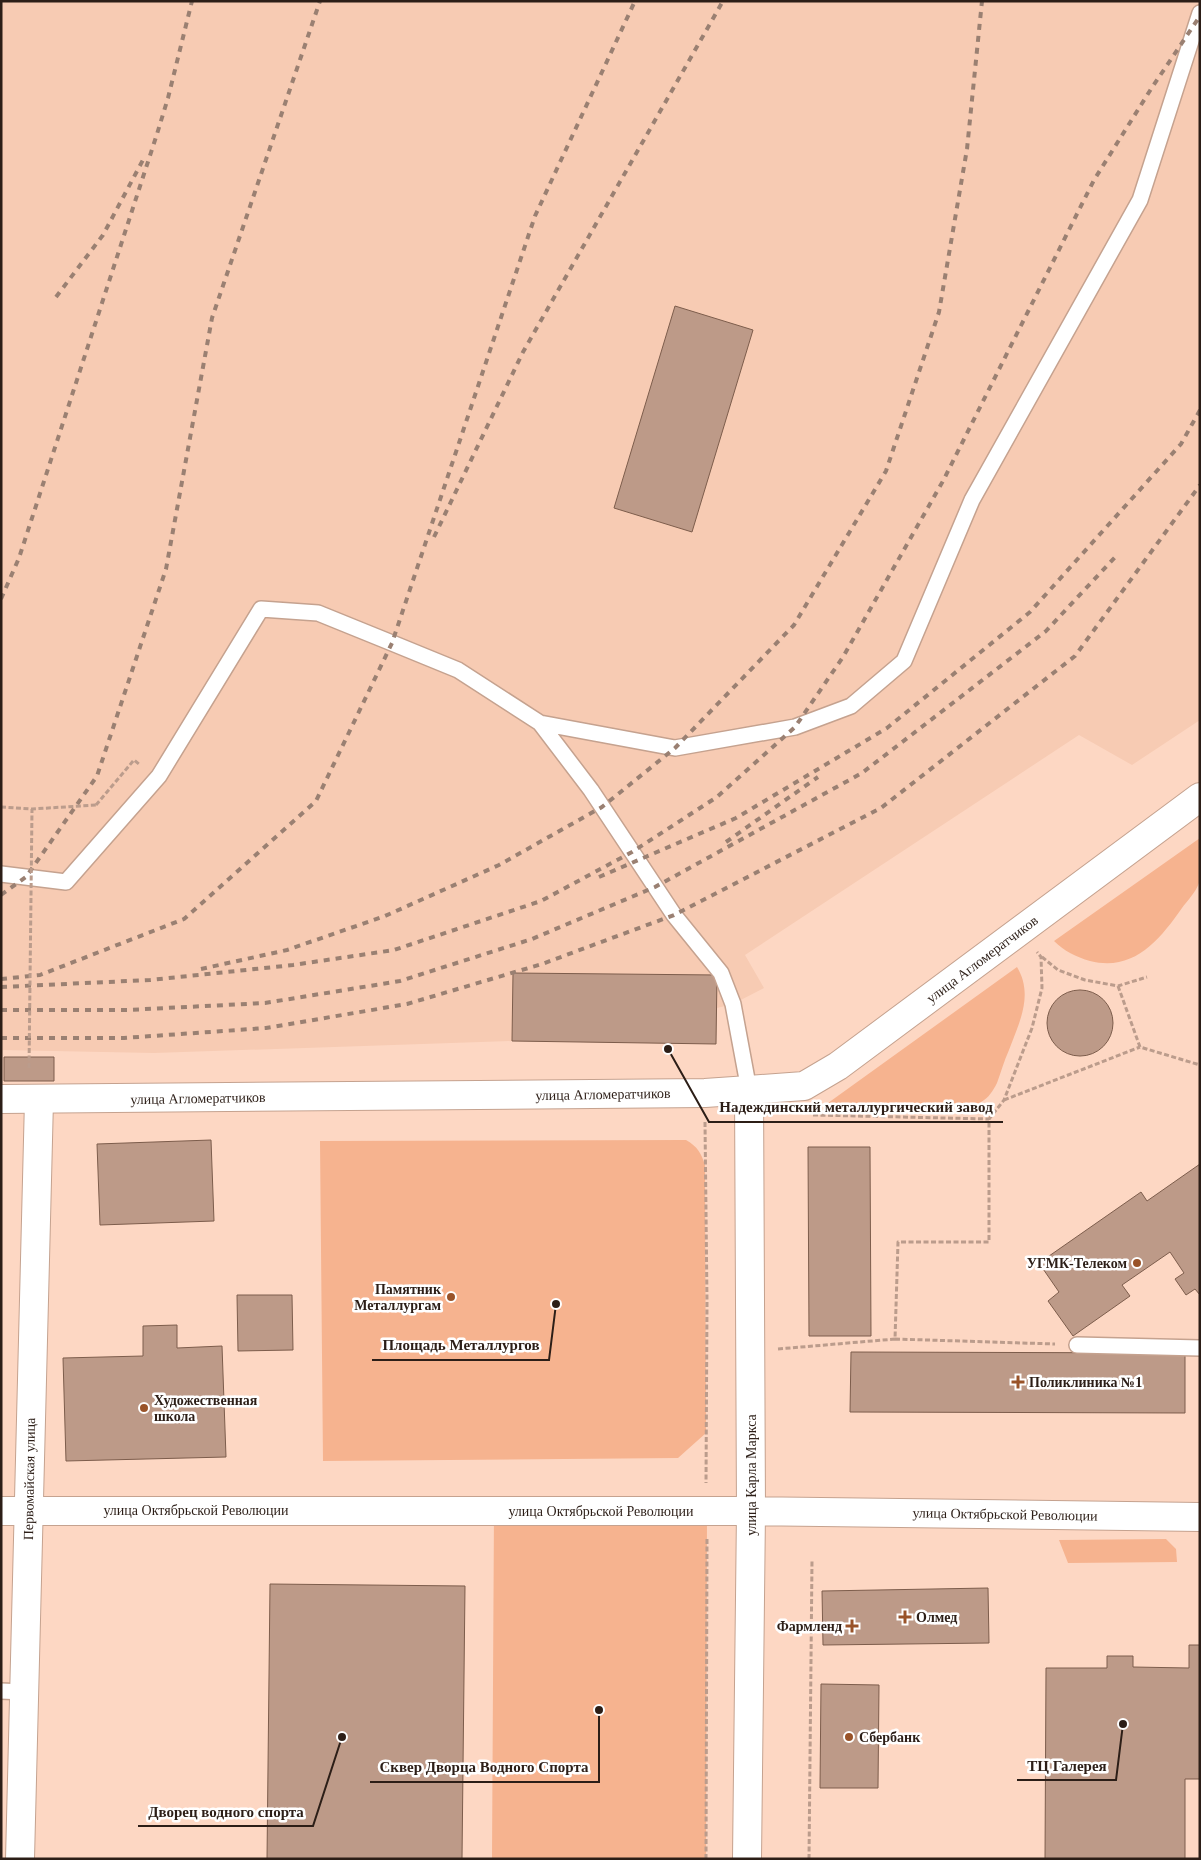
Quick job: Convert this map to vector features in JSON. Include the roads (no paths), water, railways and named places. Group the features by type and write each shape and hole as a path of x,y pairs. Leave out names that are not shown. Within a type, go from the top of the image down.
{"street":[{"name":"улица Агломератчиков","path":"1,1099 705,1093 804,1086 838,1066 1200,797"},
{"name":"улица Карла Маркса","path":"747,1859 751,1511 749,1090"},
{"name":"Первомайская улица","path":"20,1859 13,1692 28,1510 39,1100"},
{"name":"улица Октябрьской Революции","path":"1,1511 751,1511 1200,1517"}],"lane":[{"path":"540,723 676,748 795,727 851,706 904,661 972,500 1140,200 1200,13"},
{"path":"1,874 66,882 158,776 261,609 318,613 458,670 540,723 591,790 674,915 721,973 733,1004 749,1090"},
{"path":"1077,1345 1200,1348"}],"railway":[{"path":"1,599 19,558 157,134 192,1"},
{"path":"1,895 26,877 97,776 166,569 212,318 320,1"},
{"path":"1,979 40,975 184,919 316,801 392,643 535,216 635,1"},
{"path":"434,537 523,352 723,1"},
{"path":"201,969 287,950 385,916 499,865 602,807 675,748 794,625 886,471 939,312 967,149 982,1"},
{"path":"1,987 150,980 293,965 394,950 541,901 632,852 717,797 795,727 843,657 943,481 1094,180 1151,89 1200,16"},
{"path":"56,297 103,235 144,158"},
{"path":"599,877 736,818 887,728 1030,612 1181,444 1200,410"},
{"path":"1,1038 124,1038 266,1028 407,1004 542,964 674,915 881,808 1075,656 1200,485"},
{"path":"1,1010 127,1010 265,1003 400,981 532,939 655,887 862,773 1046,631 1118,554"},
{"path":"726,842 818,777"}],"place":[{"name":"Надеждинский металлургический завод","path":"668,1049"},
{"name":"УГМК-Телеком","path":"1137,1263"},
{"name":"Памятник Металлургам","path":"451,1297"},
{"name":"Площадь Металлургов","path":"556,1304"},
{"name":"Поликлиника №1","path":"1018,1382"},
{"name":"Художественная школа","path":"144,1408"},
{"name":"Олмед","path":"905,1617"},
{"name":"Фармленд","path":"852,1626"},
{"name":"Сквер Дворца Водного Спорта","path":"599,1710"},
{"name":"ТЦ Галерея","path":"1123,1724"},
{"name":"Дворец водного спорта","path":"342,1737"},
{"name":"Сбербанк","path":"849,1737"}]}
